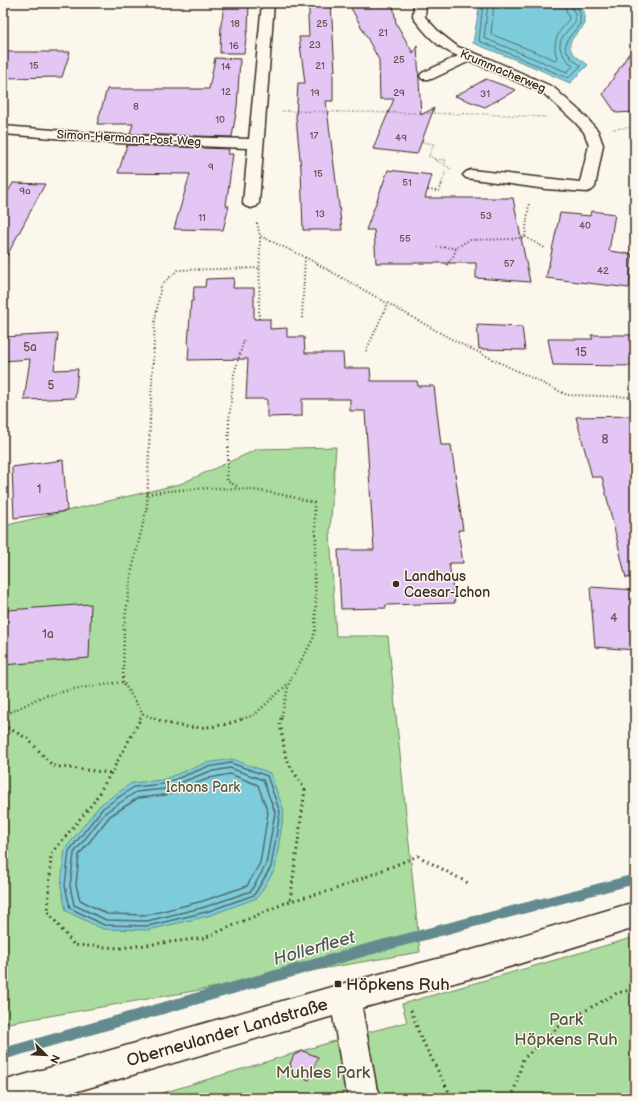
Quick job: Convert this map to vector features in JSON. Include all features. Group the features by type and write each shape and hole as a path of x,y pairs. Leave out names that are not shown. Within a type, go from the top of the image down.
{"street":[{"path":"251,203 268,3"},
{"name":"Krummacherweg","path":"420,3 420,17 435,36 453,50 548,90 591,131 596,145 587,187 471,175"},
{"path":"427,76 469,56"},
{"name":"Simon-Hermann-Post-Weg","path":"3,130 116,139 256,144"},
{"name":"Oberneulander Landstraße","path":"3,1097 401,982 483,961 635,915"},
{"path":"345,998 361,1087 366,1098"}],"path":[{"path":"259,111 480,114 579,118"},
{"path":"422,142 434,144 429,156 456,172"},
{"path":"432,158 446,160 444,165"},
{"path":"428,190 439,191 446,171"},
{"path":"525,237 531,182"},
{"path":"251,203 260,236 259,319"},
{"path":"260,236 305,257 453,340 567,395 635,397"},
{"path":"437,248 456,248 469,240 511,239 525,237 545,248"},
{"path":"447,265 454,255 456,248"},
{"path":"302,318 305,257"},
{"path":"260,268 178,270 161,285 155,321 151,377 147,494 144,522 132,570 124,626 123,682 143,714 169,725 199,728 227,725 254,715 289,683"},
{"path":"366,351 388,303"},
{"path":"239,487 227,481 231,396 238,353 244,340"},
{"path":"147,494 201,486 239,487 292,495 314,503 316,540 314,571 316,599 315,632 313,639 289,683 280,723 286,759 305,790 290,901"},
{"path":"3,716 41,697 74,689 123,682"},
{"path":"143,714 93,803 51,854 48,912 74,945 120,948 204,938 290,901 333,890 418,856 468,883"},
{"path":"3,725 28,739 53,766 111,773"},
{"path":"401,982 420,1036 451,1097 471,1096 484,1098"},
{"path":"512,1098 523,1059 563,1023 617,993 635,989"}],"green space":[{"name":"Ichons Park","path":"336,447 330,532 336,636 388,636 420,952 3,1024 3,526 180,484 258,449"},
{"name":"Park Höpkens Ruh","path":"635,937 635,1098 146,1098 338,1040 407,1022 402,1004"}],"water":[{"path":"480,3 578,3 584,11 584,26 577,32 570,42 570,47 571,51 580,60 588,65 570,83 473,43"},
{"path":"232,759 270,773 284,811 275,869 257,898 208,916 148,930 103,929 66,911 61,886 65,849 100,805 132,783 162,780 206,763"}],"building":[{"path":"225,3 249,3 248,31 244,53 220,53 221,24"},
{"path":"309,3 331,3 335,71 333,71 333,101 326,101 342,230 303,230 301,169 296,118 298,83 305,83 299,37 309,37"},
{"path":"349,4 393,4 396,23 413,53 417,46 421,115 434,108 417,154 373,149 394,99 380,99 379,60"},
{"path":"635,44 635,112 616,113 603,94"},
{"path":"3,52 70,52 62,77 3,78"},
{"path":"215,58 240,59 237,107 232,137 130,134 133,124 97,124 107,89 209,89"},
{"path":"486,79 516,90 485,107 455,96"},
{"path":"127,145 229,149 228,154 233,154 226,206 229,206 223,230 174,229 190,174 118,173"},
{"path":"388,170 432,175 425,198 513,198 530,282 476,278 476,263 376,263 374,230 366,230"},
{"path":"13,183 45,184 3,263 3,200"},
{"path":"591,211 615,214 609,251 632,254 629,288 546,278 560,213 590,216"},
{"path":"234,278 233,288 254,288 254,319 270,319 270,329 287,328 287,337 304,337 305,353 343,353 344,368 370,368 371,381 417,381 418,386 434,386 441,445 451,445 463,530 458,530 463,563 449,563 455,603 386,605 386,608 341,609 338,550 374,550 365,411 350,411 350,399 302,399 302,416 267,417 267,399 246,399 248,359 188,360 191,301 193,301 194,287 205,287 206,279"},
{"path":"477,325 522,327 525,350 479,349"},
{"path":"58,334 54,370 78,369 75,398 24,400 30,359 3,361 3,337"},
{"path":"591,335 635,335 635,366 553,365 548,339 593,339"},
{"path":"635,416 635,577 626,578 602,477 592,477 576,417"},
{"path":"63,460 67,511 14,518 12,467"},
{"path":"590,587 635,590 635,650 595,647"},
{"path":"91,604 89,658 3,665 8,610"},
{"path":"303,1051 318,1057 309,1080 294,1074 290,1064 294,1055"}],"waterway":[{"name":"Hollerfleet","path":"3,1054 366,950 635,879"}],"place":[{"name":"Landhaus Caesar-Ichon","path":"396,584"},
{"name":"Höpkens Ruh","path":"338,984"}],"park label":[{"name":"Muhles Park","path":"323,1072"}]}
